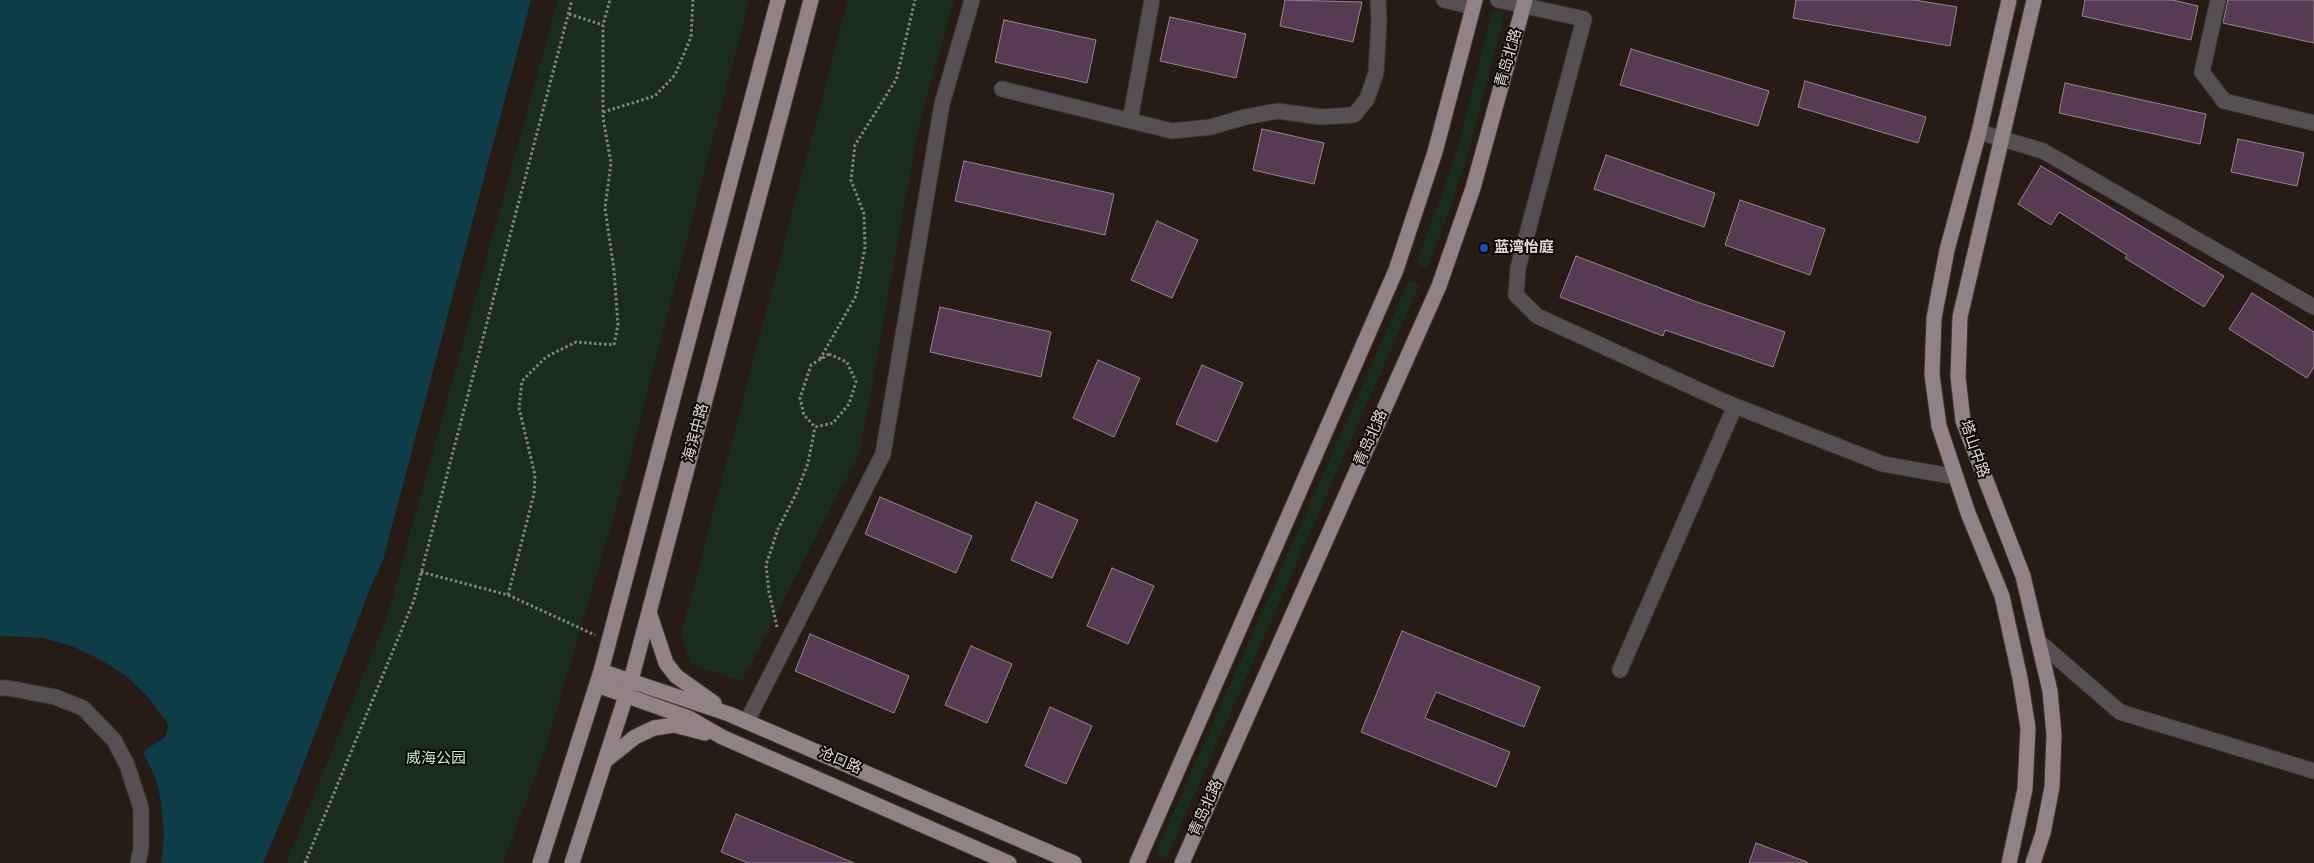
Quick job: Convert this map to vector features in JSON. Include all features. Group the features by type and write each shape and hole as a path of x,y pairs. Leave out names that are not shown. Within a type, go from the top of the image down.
{"main road":[{"name":"海滨中路","path":"540,863 609,642 778,0"},
{"name":"海滨中路","path":"572,863 627,695 810,0"},
{"name":"塔山中路","path":"2009,0 1979,132 1947,250 1934,318 1932,375 1939,426 1968,513 2002,596 2020,678 2028,728 2025,789 2009,863"},
{"name":"塔山中路","path":"2033,863 2043,833 2052,787 2054,735 2050,691 2023,576 1963,421 1958,377 1960,317 2003,140 2034,0"},
{"name":"青岛北路","path":"1182,863 1439,286 1473,188 1524,3"},
{"path":"1137,863 1396,270 1435,152 1474,4"},
{"path":"649,612 660,650 666,663 676,676 729,714"},
{"name":"沧口路","path":"599,678 631,680 729,714 1074,863"},
{"name":"沧口路","path":"599,678 627,695 689,718 722,736 1009,863"},
{"path":"605,761 635,738 654,728 674,726 722,736"}],"street":[{"path":"746,721 883,454 942,104 972,0"},
{"path":"1130,121 1152,0"},
{"path":"1002,89 1172,131 1211,128 1245,117 1278,111 1321,117 1354,116 1367,99 1376,73 1379,20 1378,0"},
{"path":"1444,0 1474,4"},
{"path":"1498,0 1524,3 1584,19 1518,268 1516,295 1537,316 1735,406 1882,464 1956,476"},
{"path":"2218,0 2202,72 2224,102 2314,123"},
{"path":"1979,132 2044,151 2314,307"},
{"path":"1620,670 1735,406"},
{"path":"2038,641 2120,712 2314,771"},
{"path":"0,688 55,697 84,708 114,740 126,765 141,808 141,849 138,863"}],"path":[{"path":"305,863 414,600 572,0"},
{"path":"508,595 534,494 535,475 519,408 522,381 546,357 576,342 614,345 616,338 618,325 614,270 605,208 611,163 603,112 603,25 610,0"},
{"path":"603,112 655,96 675,75 691,37 693,0"},
{"path":"820,359 856,296 865,247 864,214 851,180 855,145 896,80 915,0"},
{"path":"569,14 603,25"},
{"path":"828,354 847,362 856,382 849,404 833,423 815,427 804,415 800,398 811,365 828,354"},
{"path":"783,650 768,592 766,565 778,529 796,494 808,463 815,427"},
{"path":"422,572 508,595 609,642"}],"green space":[{"name":"威海公园","path":"558,0 749,0 626,474 544,753 503,863 286,863 387,617"},
{"path":"848,0 954,0 918,129 860,452 742,681 691,664 681,635"},
{"path":"1493,9 1505,12 1471,142 1452,203 1427,269 1416,264 1460,139"},
{"path":"1409,280 1420,284 1166,859 1155,854"}],"water":[{"path":"0,0 531,0 383,560 369,591 290,799 263,863 161,863 164,837 161,801 156,779 143,752 165,737 168,729 167,722 147,696 125,675 99,659 72,646 43,638 0,636"}],"building":[{"path":"1285,0 1362,2 1353,42 1280,26"},
{"path":"1796,0 1914,0 1957,7 1950,46 1793,18"},
{"path":"2085,0 2173,0 2198,6 2191,40 2082,16"},
{"path":"2228,0 2314,0 2314,43 2223,23"},
{"path":"1170,17 1246,34 1236,78 1160,61"},
{"path":"1004,20 1096,40 1087,83 995,62"},
{"path":"1631,49 1769,91 1758,126 1620,85"},
{"path":"1805,81 1926,117 1918,143 1798,107"},
{"path":"2065,83 2206,114 2200,144 2059,113"},
{"path":"1262,129 1324,143 1314,184 1253,170"},
{"path":"2238,139 2304,153 2297,186 2231,172"},
{"path":"1606,155 1715,193 1704,227 1594,189"},
{"path":"964,161 1114,194 1105,235 955,201"},
{"path":"2041,166 2224,276 2204,307 2125,258 2127,255 2059,212 2051,225 2018,204"},
{"path":"1740,200 1825,229 1810,275 1725,245"},
{"path":"1157,221 1198,240 1172,298 1131,280"},
{"path":"1576,256 1697,302 1785,332 1773,367 1665,330 1663,336 1560,297"},
{"path":"2252,293 2314,332 2314,367 2307,378 2229,329"},
{"path":"940,307 1051,332 1041,377 930,352"},
{"path":"1098,360 1140,378 1114,437 1073,418"},
{"path":"1202,365 1243,383 1217,442 1176,424"},
{"path":"880,497 972,536 956,573 865,534"},
{"path":"1036,502 1078,520 1052,578 1011,560"},
{"path":"1112,568 1154,586 1128,644 1087,626"},
{"path":"1402,631 1540,687 1524,727 1436,692 1425,718 1510,752 1496,787 1361,732"},
{"path":"810,634 909,676 894,713 795,671"},
{"path":"971,646 1012,664 987,723 945,705"},
{"path":"1050,707 1092,726 1066,784 1025,766"},
{"path":"736,814 854,863 748,863 721,852"},
{"path":"1756,843 1807,862 1807,863 1749,863"}],"place":[{"name":"蓝湾怡庭","path":"1484,248"}]}
